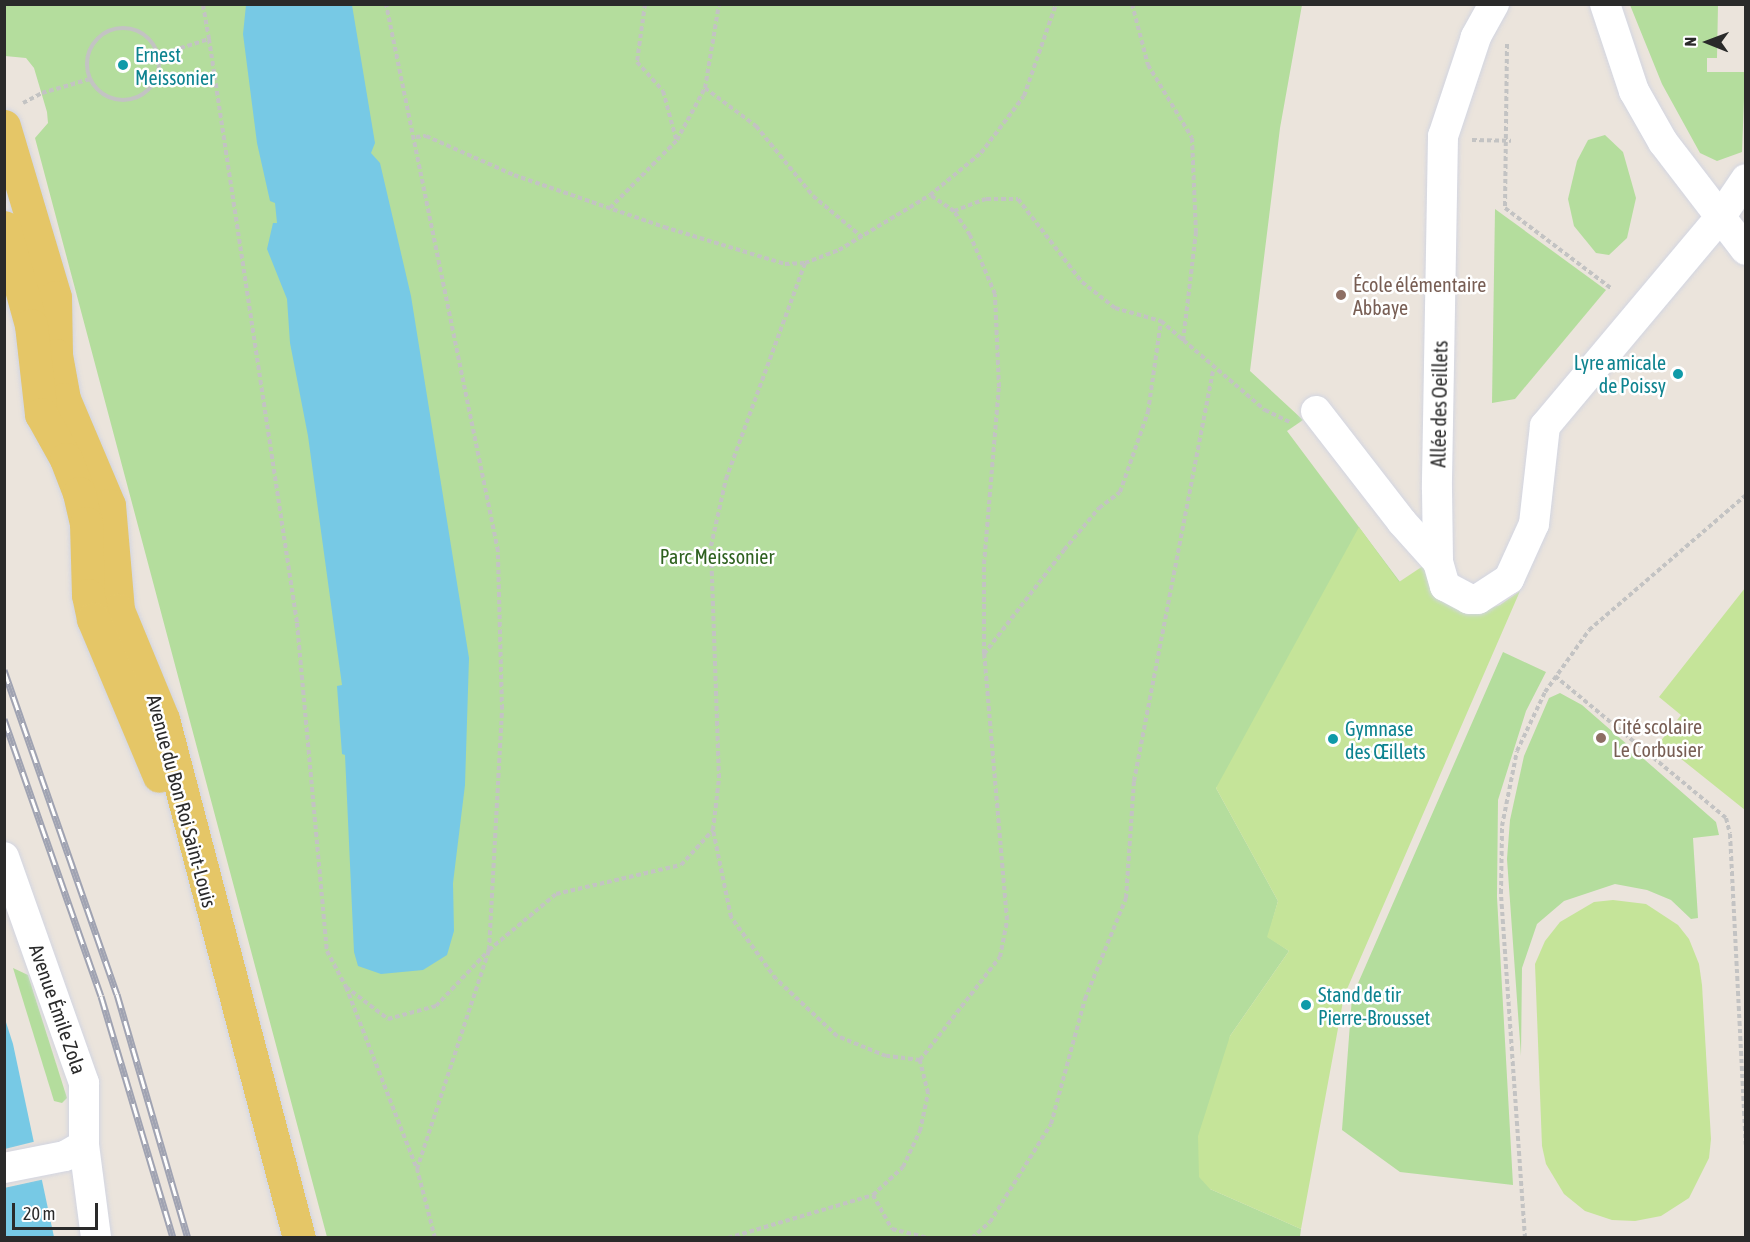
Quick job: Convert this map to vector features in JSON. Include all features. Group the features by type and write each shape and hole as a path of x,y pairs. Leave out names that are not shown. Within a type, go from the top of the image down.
{"main road":[{"name":"Avenue du Bon Roi Saint-Louis","path":"8,118 55,297 56,355 64,399 109,505 118,610 163,719 299,1238"},
{"name":"Avenue du Bon Roi Saint-Louis","path":"4,227 31,325 41,414 66,459 82,503 93,619 159,775 279,1238"}],"street":[{"name":"Allée des Oeillets","path":"1494,4 1476,37 1443,136 1438,562 1445,586 1469,599 1493,592 1509,579 1534,524 1545,426 1719,219"},
{"path":"1605,4 1634,91 1663,142 1719,219 1746,250"},
{"path":"1719,219 1746,179"},
{"name":"Allée des Oeillets","path":"1306,418 1438,562"},
{"name":"Avenue Émile Zola","path":"4,857 84,1083 74,1151 96,1238"},
{"path":"4,1168 74,1151"}],"path":[{"path":"203,4 297,623 327,951 346,987 417,1169 435,1238"},
{"path":"386,4 416,136 498,551 502,709 489,950 417,1169"},
{"path":"645,4 636,62 663,91 676,140"},
{"path":"610,208 676,140 705,88 718,4"},
{"path":"416,136 426,136 514,175 610,208 785,264 805,263 862,237 930,195 981,153 1024,96 1056,4"},
{"path":"1132,4 1148,65 1192,138 1197,232 1183,342"},
{"path":"123,28 145,35 159,55 157,79 141,97 118,101 106,97 90,79 87,62 92,45 111,30 123,28"},
{"path":"1507,37 1509,141 1504,208 1612,289"},
{"path":"159,55 208,39"},
{"path":"8,118 42,93 90,79"},
{"path":"705,88 756,126 813,196 862,237"},
{"path":"1464,140 1509,141"},
{"path":"920,1060 1000,957 1007,920 984,654 984,564 999,387 995,294 970,235 954,211 930,195"},
{"path":"954,211 986,199 1018,199 1083,282 1115,308 1161,321 1213,369 1265,410 1306,418"},
{"path":"805,263 726,479 711,546 719,778 713,830 731,917 776,979 837,1036 886,1056 920,1060"},
{"path":"984,654 1099,508 1120,492 1148,412 1161,321"},
{"path":"972,1238 990,1222 1051,1124 1085,999 1126,898 1134,781 1213,369"},
{"path":"1526,1238 1501,893 1502,826 1517,751 1555,676 1589,630 1746,495"},
{"path":"1555,676 1726,818 1730,834 1746,1145"},
{"path":"346,987 388,1019 436,1006 489,950 556,894 681,865 713,830"},
{"path":"728,1238 873,1195 903,1167 920,1131 928,1093 920,1060"},
{"path":"873,1195 892,1229 930,1238"}],"green space":[{"name":"Parc Meissonier","path":"5,4 1302,5 1280,128 1250,371 1303,420 1287,431 1400,582 1216,788 1278,901 1268,937 1289,951 1230,1036 1210,1189 1301,1229 1300,1237 327,1237 35,138 48,123 47,112 34,68 26,58 5,56"},
{"path":"1630,5 1718,5 1717,58 1707,58 1707,72 1745,72 1742,152 1717,161 1700,153 1662,84"},
{"path":"1605,135 1623,152 1636,198 1627,238 1609,255 1596,253 1574,226 1568,199 1577,161 1588,140"},
{"path":"1495,209 1606,290 1515,399 1492,403"},
{"path":"1359,527 1399,582 1423,566 1479,612 1500,605 1520,591 1344,996 1301,1229 1210,1189 1199,1177 1198,1136 1230,1036 1289,951 1267,937 1278,901 1216,788"},
{"path":"1745,588 1745,810 1660,742 1681,715 1659,697"},
{"path":"1503,652 1546,672 1526,711 1498,800 1497,897 1513,1185 1400,1172 1342,1130 1352,997"},
{"path":"1560,693 1582,705 1716,822 1719,835 1693,838 1698,918 1691,919 1671,900 1647,890 1615,884 1564,901 1537,924 1522,968 1521,1056 1507,859 1510,820 1524,756 1549,698"},
{"path":"1613,900 1646,904 1678,925 1689,939 1699,964 1702,985 1711,1139 1709,1158 1689,1198 1661,1216 1635,1221 1612,1220 1585,1211 1564,1194 1546,1164 1542,1146 1535,964 1545,941 1560,922 1594,902"},
{"path":"13,968 28,975 67,1098 62,1103 54,1101"}],"water":[{"path":"246,5 352,5 375,143 371,153 380,163 411,296 469,658 465,785 453,883 454,931 447,955 423,970 381,974 358,966 354,952 345,755 342,754 337,686 342,685 308,436 290,343 287,299 267,249 273,223 277,223 275,203 270,201 257,143 243,34"},
{"path":"4,1016 13,1044 54,1237 5,1237"}],"pier":[{"path":"37,1141 45,1179 4,1188 5,1149"}],"railway":[{"path":"4,670 117,994 188,1238"},
{"path":"4,719 101,996 173,1238"}],"place":[{"name":"Ernest Meissonier","path":"123,65"},
{"name":"École élémentaire Abbaye","path":"1341,295"},
{"name":"Lyre amicale de Poissy","path":"1678,374"},
{"name":"Cité scolaire Le Corbusier","path":"1601,738"},
{"name":"Gymnase des Œillets","path":"1333,739"},
{"name":"Stand de tir Pierre-Brousset","path":"1306,1005"}]}
